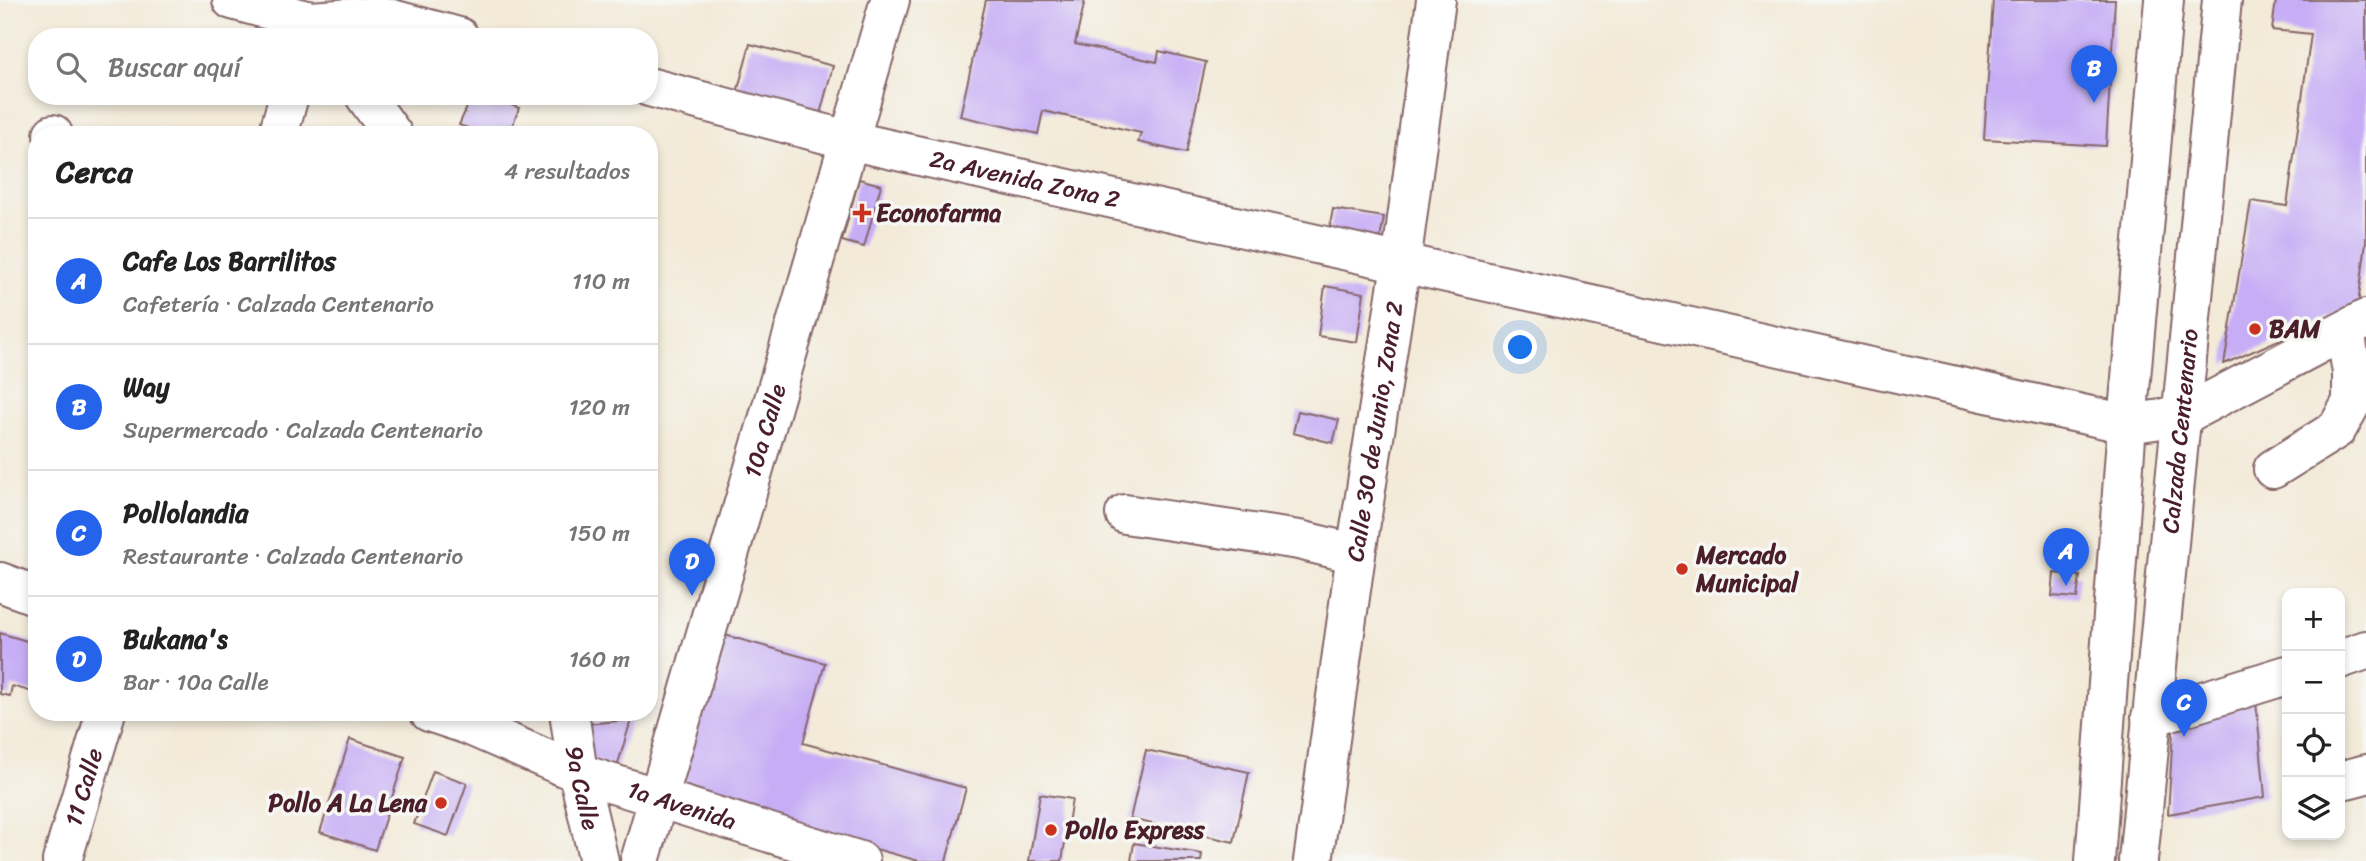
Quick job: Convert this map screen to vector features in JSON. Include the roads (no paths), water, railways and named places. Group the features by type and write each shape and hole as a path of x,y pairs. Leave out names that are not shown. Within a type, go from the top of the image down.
{"street":[{"path":"232,0 314,19 381,16 426,28"},
{"name":"10a Calle","path":"640,861 890,0"},
{"name":"Calle 30 de Junio, Zona 2","path":"1313,861 1356,554 1401,264 1436,0"},
{"name":"Calzada Centenario","path":"2095,861 2127,424 2164,0"},
{"name":"Calzada Centenario","path":"2138,861 2222,0"},
{"name":"2a Avenida Zona 2","path":"658,89 848,140 2127,424"},
{"path":"281,126 286,105"},
{"path":"371,105 387,126"},
{"path":"2127,424 2182,416 2355,325"},
{"path":"2273,469 2337,429 2352,402 2355,325"},
{"path":"1125,514 1299,540 1356,554"},
{"path":"0,582 28,593"},
{"path":"2345,657 2366,650"},
{"path":"2151,716 2282,677"},
{"name":"11 Calle","path":"62,861 103,721"},
{"name":"1a Avenida","path":"456,721 578,773 860,861"},
{"name":"9a Calle","path":"570,721 578,773 599,861"}],"place":[{"name":"Way","path":"2094,103"},
{"name":"Econofarma","path":"862,213"},
{"name":"BAM","path":"2255,329"},
{"name":"Mercado Municipal","path":"1682,569"},
{"name":"Cafe Los Barrilitos","path":"2066,586"},
{"name":"Bukana's","path":"692,596"},
{"name":"Pollolandia","path":"2184,737"},
{"name":"Pollo A La Lena","path":"441,803"},
{"name":"Pollo Express","path":"1051,830"}]}
